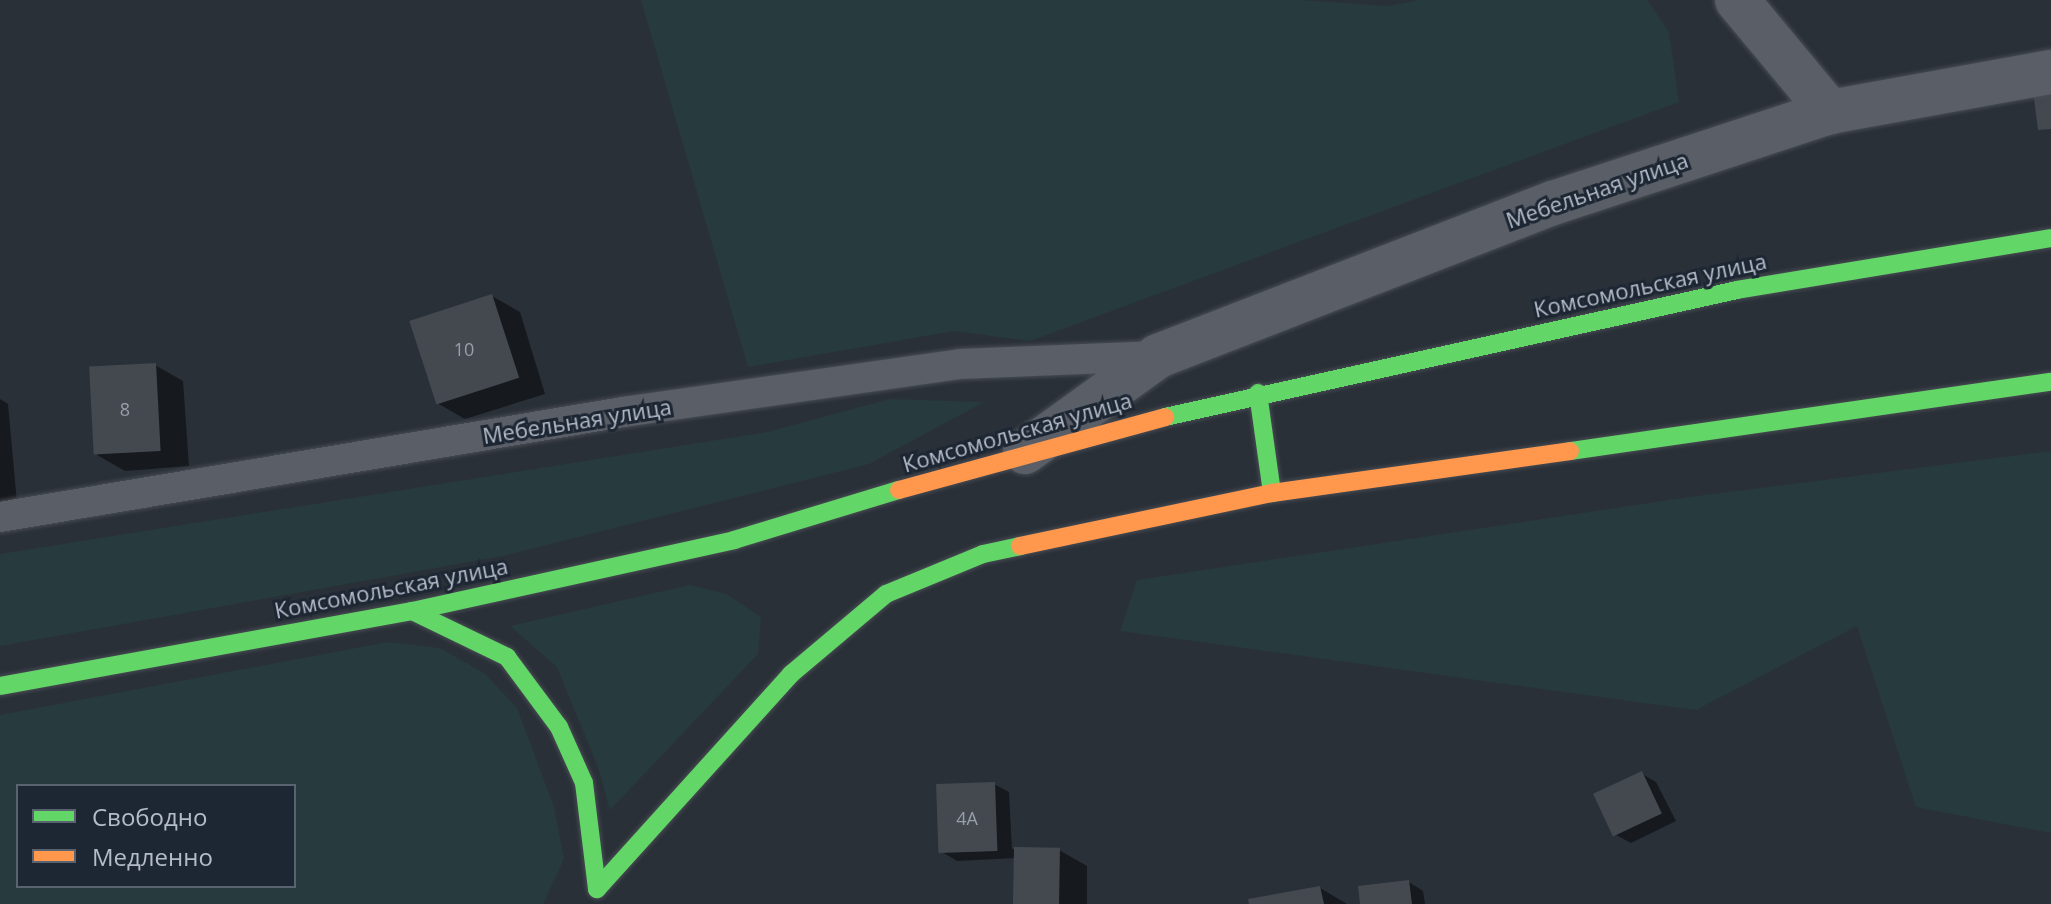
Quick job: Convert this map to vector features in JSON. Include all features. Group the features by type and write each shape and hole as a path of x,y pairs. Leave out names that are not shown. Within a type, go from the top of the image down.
{"main road":[{"name":"Комсомольская улица","path":"0,686 412,611 734,540 1025,452 1258,393 1737,290 2051,238"},
{"path":"412,611 507,657 559,727 584,783 597,889 791,674 886,594 983,554 1272,493 2051,382"},
{"path":"1258,393 1272,493"}],"street":[{"path":"1737,0 1830,112"},
{"name":"Мебельная улица","path":"1025,452 1158,356 1553,203 1830,112 2051,72"}],"lane":[{"name":"Мебельная улица","path":"0,517 623,412 960,364 1158,356"}],"green space":[{"path":"641,0 1302,0 1388,6 1419,0 1647,0 1669,32 1679,102 1030,341 954,331 748,367"},
{"path":"890,399 984,402 869,464 503,556 0,646 0,554 767,432"},
{"path":"2051,451 2051,833 1916,807 1857,626 1696,710 1120,631 1137,580 1689,497"},
{"path":"690,585 726,594 761,617 758,654 610,810 598,767 557,667 510,626"},
{"path":"388,642 440,648 484,673 517,708 554,807 564,859 543,904 0,904 0,715"}],"building":[{"path":"2051,89 2051,129 2038,130 2033,91"},
{"path":"492,294 519,378 436,405 409,321"},
{"path":"156,363 161,451 94,454 89,367"},
{"path":"1642,771 1662,814 1613,836 1593,794"},
{"path":"995,782 997,851 938,853 936,784"},
{"path":"1014,847 1060,848 1059,904 1013,904"},
{"path":"1409,880 1412,904 1360,904 1358,886"},
{"path":"1320,886 1324,904 1249,904 1248,899"}],"traffic: fast":[{"path":"1165,417 1737,290 2051,238"},
{"path":"1570,451 2051,382"},
{"path":"1258,393 1272,493"},
{"path":"0,686 412,611 734,540 899,490"},
{"path":"597,889 791,674 886,594 983,554 1020,546"},
{"path":"412,611 507,657 559,727 584,783 597,889"}],"traffic: slow":[{"path":"899,490 1165,417"},
{"path":"1020,546 1272,493 1570,451"}]}
